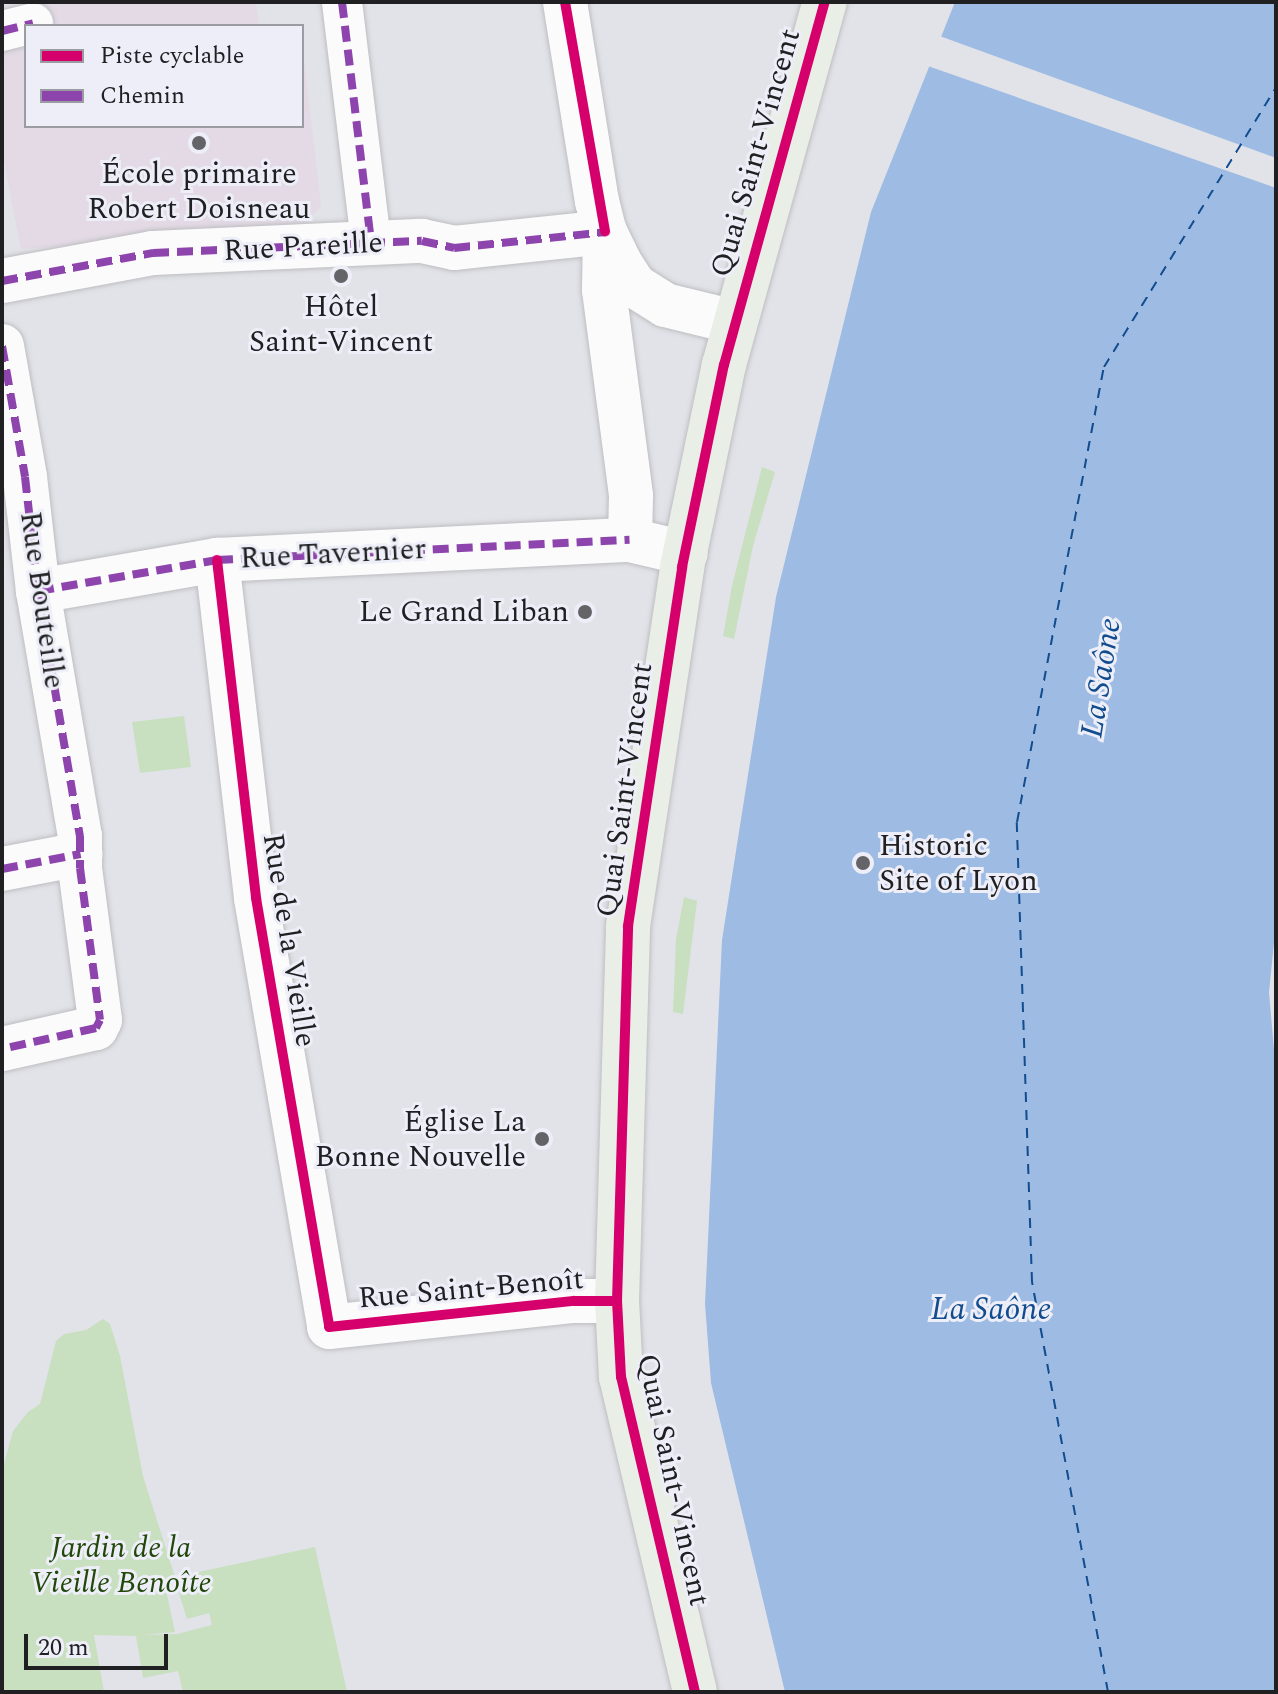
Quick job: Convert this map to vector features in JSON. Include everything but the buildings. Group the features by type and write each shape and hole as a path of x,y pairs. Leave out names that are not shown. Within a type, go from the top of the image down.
{"main road":[{"name":"Quai Saint-Vincent","path":"695,1692 621,1377 617,1301 628,926 685,553 734,322 825,2"}],"street":[{"path":"342,2 371,243"},
{"path":"565,2 605,232 605,301 631,496 630,540 685,553"},
{"name":"Rue Pareille","path":"2,281 153,253 422,241 454,248 605,232"},
{"name":"Quai Saint-Vincent","path":"605,232 635,286 665,305 734,322"},
{"name":"Rue Bouteille","path":"2,346 25,477 38,591 81,854"},
{"name":"Rue Tavernier","path":"38,591 217,560 630,540"},
{"name":"Rue de la Vieille","path":"217,560 256,898 329,1327"},
{"path":"2,869 81,854 100,1020 96,1028 2,1049"},
{"name":"Rue Saint-Benoît","path":"329,1327 574,1301 617,1301"}],"shaded area":[{"path":"27,2 256,2 259,24 33,24"},
{"path":"24,42 24,128 304,128 304,58 321,206 302,229 21,249 2,152 2,48"}],"green space":[{"path":"762,467 775,472 753,546 734,639 723,636 732,586"},
{"path":"184,716 191,767 140,773 132,722"},
{"path":"684,897 697,901 683,1014 673,1012 676,939"},
{"name":"Jardin de la Vieille Benoîte","path":"103,1319 110,1324 120,1356 143,1476 175,1577 315,1547 347,1692 183,1692 178,1671 143,1678 136,1636 94,1635 104,1692 2,1692 2,1471 13,1431 28,1412 40,1404 56,1341 64,1334 86,1330","holes":["174,1577 187,1619 209,1613 212,1625 177,1634 142,1635 175,1632 164,1581"]}],"water":[{"name":"La Saône","path":"955,2 1276,2 1276,923 1269,992 1276,1073 1276,1692 785,1692 711,1383 705,1304 722,940 776,597 871,212"}],"pier":[{"path":"937,35 1276,158 1276,188 925,65"}],"ferry route":[{"path":"1108,1692 1032,1282 1017,822 1104,367 1276,87"}],"marked path":[{"path":"342,2 371,243"},
{"path":"29,24 33,23"},
{"path":"2,31 24,25"},
{"path":"2,281 153,253 422,241 454,248 605,232"},
{"path":"2,346 25,477 38,591 80,836 80,868 100,1020 96,1028 2,1049"},
{"path":"38,591 217,560 630,540"},
{"path":"2,869 81,854"}],"cycle path":[{"path":"565,2 605,232"},
{"path":"695,1692 621,1377 617,1301 628,926 682,567 724,365 825,2"},
{"path":"217,560 256,898 329,1327 574,1301 617,1301"}],"place":[{"name":"École primaire Robert Doisneau","path":"199,143"},
{"name":"Hôtel Saint-Vincent","path":"341,276"},
{"name":"Le Grand Liban","path":"585,612"},
{"name":"Historic Site of Lyon","path":"863,863"},
{"name":"Église La Bonne Nouvelle","path":"542,1139"}]}
